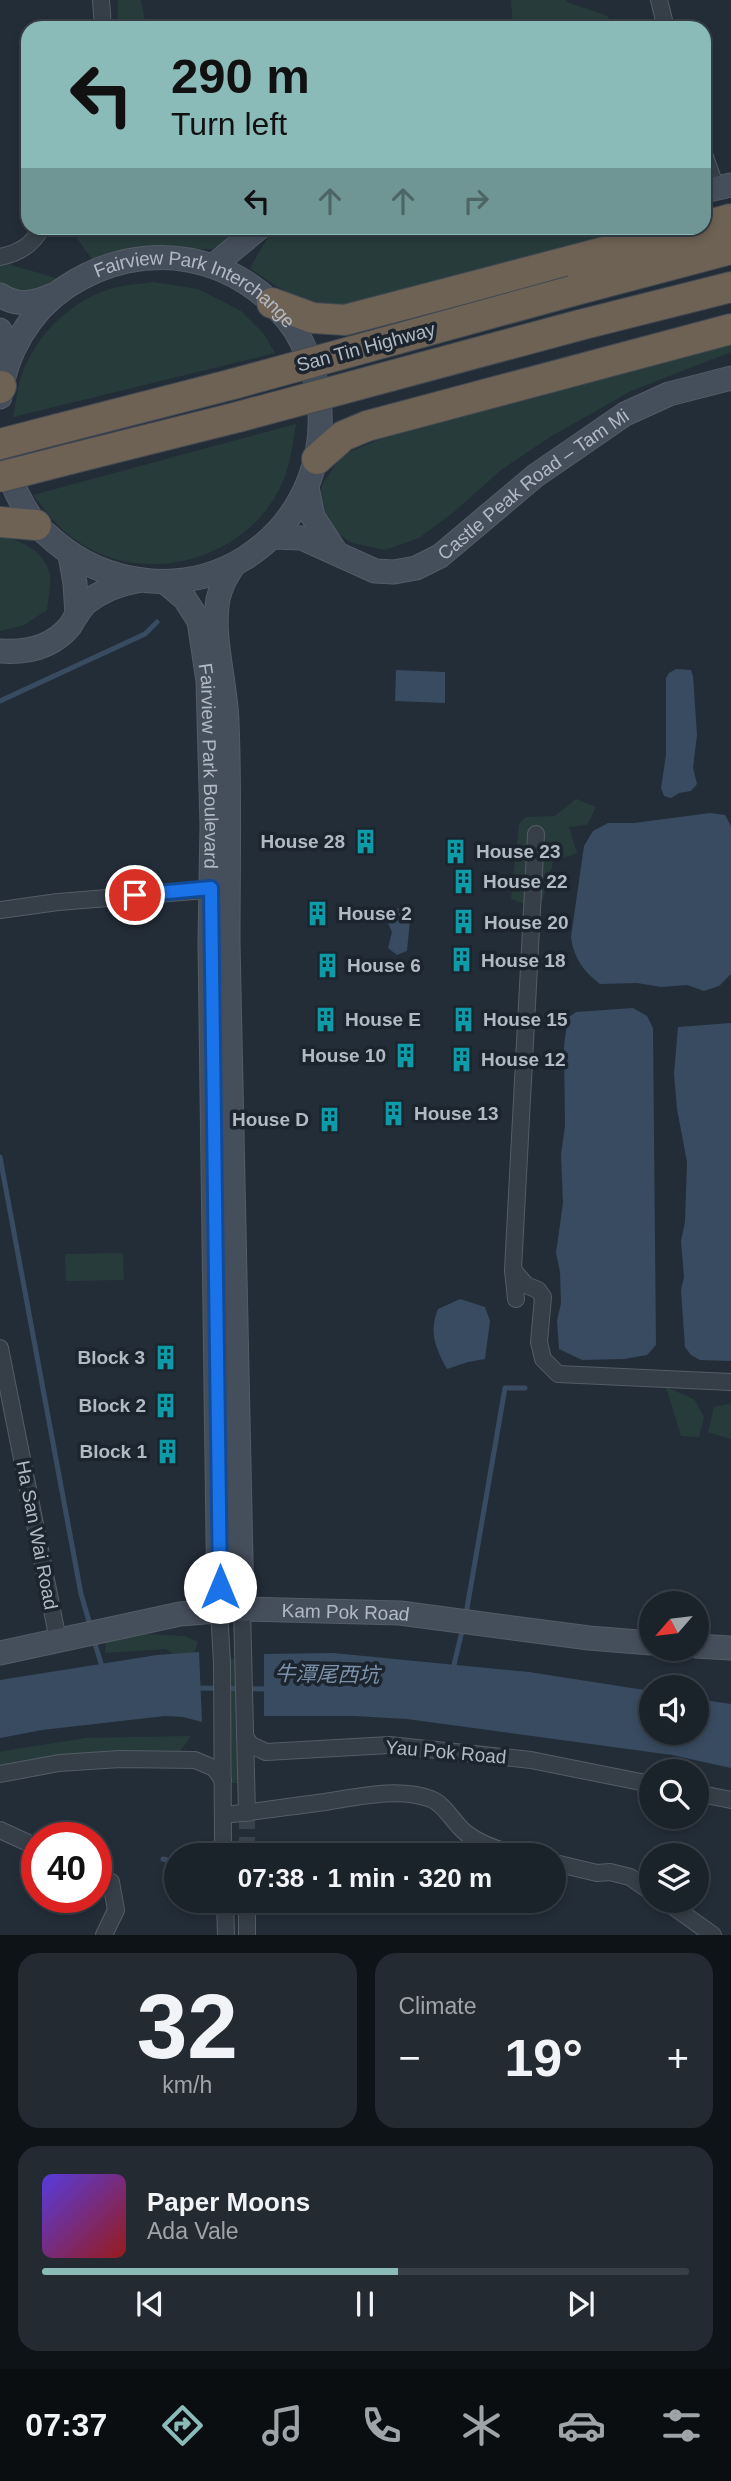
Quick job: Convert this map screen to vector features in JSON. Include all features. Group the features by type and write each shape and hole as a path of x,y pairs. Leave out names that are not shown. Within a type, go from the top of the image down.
{"highway":[{"path":"711,224 731,219"},
{"path":"272,303 313,318 345,320 669,235"},
{"name":"San Tin Highway","path":"0,444 731,249"},
{"name":"San Tin Highway","path":"0,477 731,287"},
{"path":"317,459 343,436 367,426 731,329"},
{"path":"0,522 36,524"}],"street":[{"path":"101,0 102,21"},
{"path":"659,0 664,21"},
{"path":"0,257 26,248 38,235"},
{"path":"213,266 251,235"},
{"path":"243,280 255,235"},
{"name":"Fairview Park Interchange","path":"0,444 2,457 18,498 36,524 70,555 96,569 140,581 166,582 194,578 234,565 272,537 291,515 307,488 317,459 321,434 321,402 311,362 296,331 272,303 243,280 193,260 164,257 133,259 106,265 84,275 56,294 35,314 24,330 2,384"},
{"path":"0,295 12,302 27,303 56,294"},
{"path":"0,330 2,384"},
{"name":"Castle Peak Road – Tam Mi","path":"272,537 302,538 376,571 394,572 416,568 439,556 536,476 625,414 669,394 731,378"},
{"name":"Castle Peak Road – Tam Mi","path":"307,488 313,517 336,551"},
{"path":"70,555 77,615"},
{"name":"Fairview Park Boulevard","path":"220,889 230,835 227,719 218,600 224,579 234,565"},
{"path":"0,651 16,653 41,648 57,640 86,604 102,592 140,581"},
{"name":"Fairview Park Boulevard","path":"166,582 185,599 199,621 202,632 208,681 220,889 231,1609 221,1646 223,1843"},
{"path":"516,1299 513,1270 536,834"},
{"path":"0,910 58,902 220,889"},
{"path":"513,1270 543,1297 540,1342 543,1359 558,1374 731,1382"},
{"name":"Ha San Wai Road","path":"0,1348 58,1640"},
{"name":"Fairview Park Boulevard","path":"231,1609 243,1645 247,1813"},
{"name":"Kam Pok Road","path":"0,1653 180,1614 231,1609 400,1613 639,1642"},
{"path":"709,1647 731,1648"},
{"name":"Yau Pok Road","path":"245,1733 251,1745 266,1752 389,1745 531,1760 639,1782"},
{"path":"0,1774 59,1763 120,1759 195,1760 208,1764 223,1780"},
{"path":"223,1815 378,1794 407,1794 439,1804 465,1832 483,1843"},
{"path":"709,1796 731,1800"},
{"path":"0,1830 21,1840"},
{"path":"566,1866 597,1873 610,1872 630,1877 639,1883"},
{"path":"104,1935 116,1910 112,1888"},
{"path":"225,1913 226,1935"},
{"path":"247,1913 247,1935"},
{"path":"682,1913 713,1935"}],"shaded area":[{"path":"118,0 141,0 145,21 118,21"},
{"path":"511,0 566,0 608,16 610,21 512,21"},
{"path":"75,235 226,235 229,243 213,249 154,251 93,261"},
{"path":"620,235 343,307 315,303 293,295 250,268 268,237"},
{"path":"0,263 59,279 27,305 0,296"},
{"path":"153,282 198,289 241,311 264,334 275,353 13,417 20,379 28,360 56,322 81,302 95,295 115,288"},
{"path":"731,343 731,352 631,391 550,437 501,470 455,511 419,538 385,550 352,543 327,526 317,500 323,483 342,455 381,439"},
{"path":"296,424 284,480 258,519 237,538 212,551 185,560 157,564 129,562 102,555 64,531 33,495"},
{"path":"0,537 24,544 38,554 48,568 50,580 47,610 24,625 0,631"},
{"path":"576,799 596,807 587,825 569,827 577,853 553,861 549,883 538,909 511,899 519,824 526,817 555,816"},
{"path":"123,1253 124,1280 66,1281 65,1254"},
{"path":"666,1387 694,1399 704,1417 699,1437 681,1436"},
{"path":"729,1404 731,1439 708,1432 714,1407"},
{"path":"126,1633 185,1636 198,1642 190,1665 166,1649 105,1653 106,1635"},
{"path":"230,1659 237,1659 240,1783 232,1783"},
{"path":"191,1736 179,1753 0,1769 0,1752 9,1750 86,1738"}],"water":[{"path":"676,669 691,670 693,676 697,735 693,768 697,784 691,791 671,798 664,796 661,788 666,755 666,678"},
{"path":"396,670 445,672 445,703 395,701"},
{"path":"710,813 725,815 731,826 731,974 719,986 704,991 687,985 661,987 637,983 600,984 580,964 571,937 584,846 593,831 608,823 634,823"},
{"path":"398,908 404,910 410,920 407,951 397,955 388,948 392,932 387,921 388,915"},
{"path":"633,1008 647,1016 653,1028 656,1345 647,1355 624,1359 582,1360 559,1349 557,1321 561,1303 556,1253 563,1203 561,1154 565,1126 564,1045 568,1018 576,1012"},
{"path":"731,1023 731,1361 700,1360 691,1355 685,1347 681,1290 684,1277 681,1241 685,1222 687,1162 677,1109 674,1074 678,1027"},
{"path":"460,1299 485,1307 490,1321 485,1359 447,1369 435,1339 435,1317 438,1309"},
{"path":"199,1652 202,1722 165,1716 42,1730 0,1738 0,1680 157,1655"},
{"path":"333,1653 529,1672 639,1689 639,1745 709,1745 709,1701 731,1704 731,1768 709,1763 709,1759 690,1759 407,1719 264,1716 264,1654"}],"waterway":[{"path":"0,701 145,634 157,622"},
{"path":"0,1157 81,1594 91,1628"},
{"path":"466,1614 505,1388 525,1388"},
{"path":"453,1669 463,1627"},
{"path":"93,1638 101,1663"},
{"name":"牛潭尾西坑","path":"194,1688 269,1689"}],"tunnel":[{"path":"247,1813 247,1843"}],"place":[{"name":"House 28","path":"365,841"},
{"name":"House 23","path":"456,851"},
{"name":"House 22","path":"463,881"},
{"name":"House 2","path":"318,913"},
{"name":"House 20","path":"464,922"},
{"name":"House 18","path":"461,960"},
{"name":"House 6","path":"327,965"},
{"name":"House E","path":"325,1019"},
{"name":"House 15","path":"463,1019"},
{"name":"House 10","path":"406,1055"},
{"name":"House 12","path":"461,1059"},
{"name":"House 13","path":"394,1113"},
{"name":"House D","path":"329,1119"},
{"name":"Block 3","path":"165,1357"},
{"name":"Block 2","path":"166,1405"},
{"name":"Block 1","path":"167,1451"}],"route":[{"path":"135,895 211,888 220,1587"}]}
